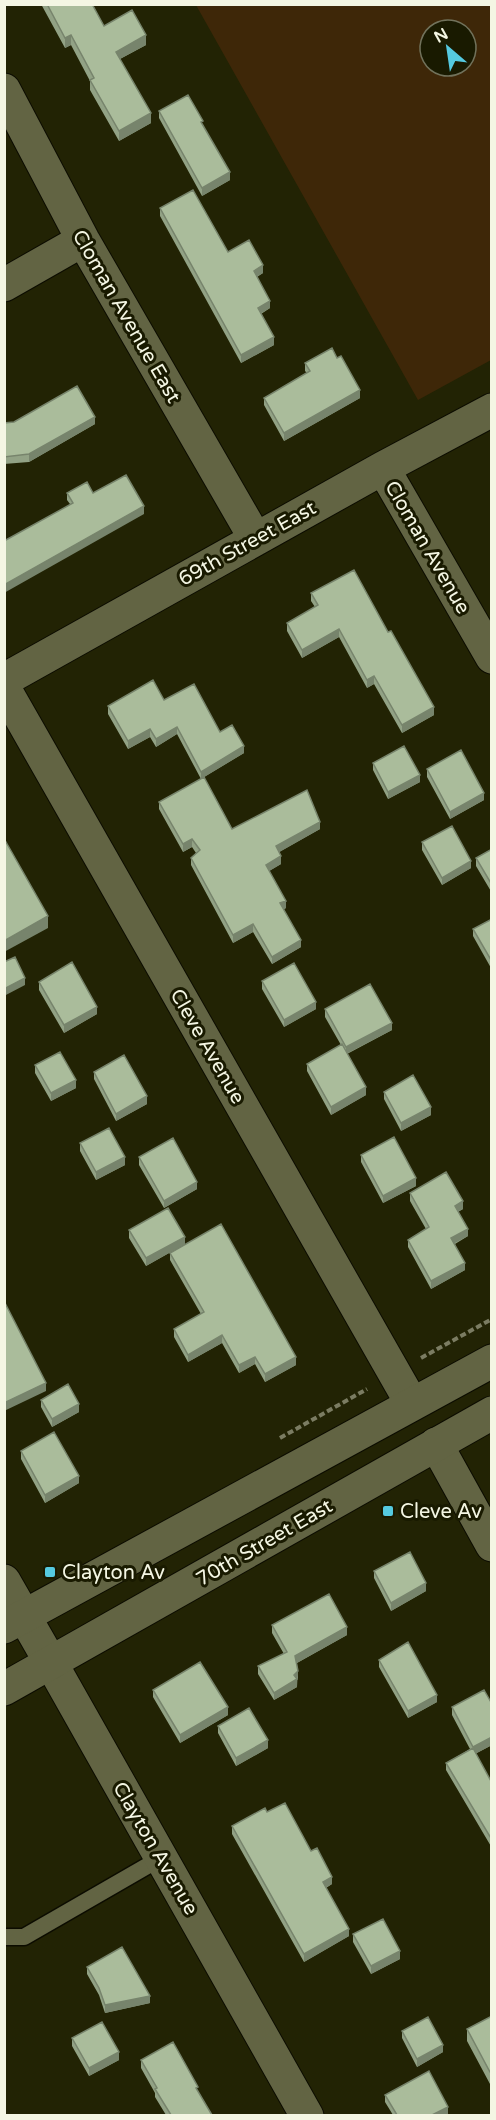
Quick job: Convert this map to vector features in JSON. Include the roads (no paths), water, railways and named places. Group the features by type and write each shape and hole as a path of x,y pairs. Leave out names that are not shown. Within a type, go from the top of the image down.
{"street":[{"name":"Cloman Avenue East","path":"4,90 83,240 255,538"},
{"path":"4,285 83,240"},
{"name":"69th Street East","path":"4,680 255,538 492,410"},
{"name":"Cloman Avenue","path":"382,468 492,657"},
{"name":"Cleve Avenue","path":"4,688 412,1404"},
{"path":"14,1621 492,1361"},
{"name":"70th Street East","path":"4,1689 492,1413"},
{"path":"435,1444 492,1545"},
{"name":"Clayton Avenue","path":"4,1581 14,1621 51,1664 307,2115"}],"lane":[{"path":"4,1937 24,1937 161,1858"}],"place":[{"name":"Cleve Av","path":"388,1511"},
{"name":"Clayton Av","path":"50,1572"}]}
